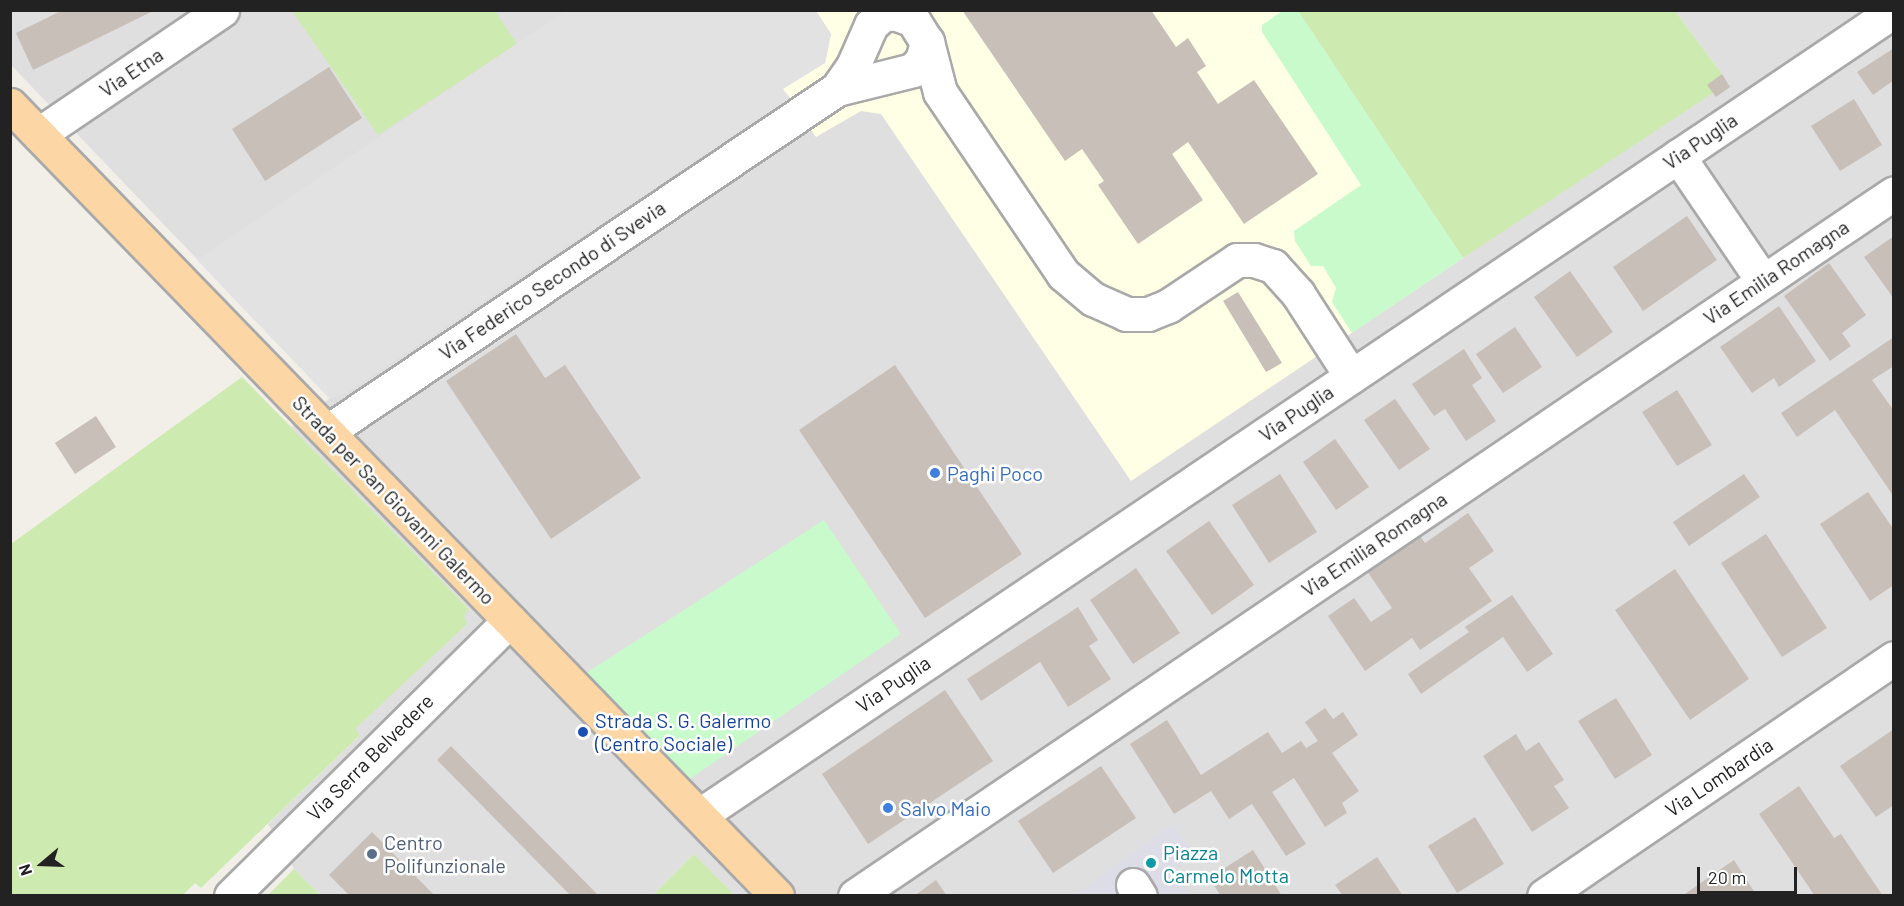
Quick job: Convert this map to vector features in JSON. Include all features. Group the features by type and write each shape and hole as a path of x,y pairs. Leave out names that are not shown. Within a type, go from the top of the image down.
{"main road":[{"name":"Strada per San Giovanni Galermo","path":"10,105 700,815 772,893"}],"street":[{"name":"Via Etna","path":"39,134 222,10"},
{"name":"Via Puglia","path":"700,815 1893,11"},
{"path":"837,88 853,66 871,25 880,13 894,13 913,20 927,42 940,92 1064,274 1093,299 1126,314 1148,314 1168,306 1237,260 1254,260 1273,266 1298,294 1351,376"},
{"path":"837,88 864,79 896,75 913,70 922,60 927,42"},
{"path":"896,75 922,82 940,92"},
{"name":"Via Federico Secondo di Svevia","path":"328,431 837,88"},
{"path":"1678,156 1763,281"},
{"name":"Via Emilia Romagna","path":"855,896 1893,193"},
{"name":"Via Serra Belvedere","path":"231,896 510,620"},
{"name":"Via Lombardia","path":"1544,896 1893,658"}],"shaded area":[{"path":"11,10 1298,11 1463,258 1722,74 1675,11 1893,11 1893,895 734,896 694,854 653,895 320,895 294,869 268,824 359,736 355,729 469,609 291,427 330,398 11,65"},
{"path":"565,11 816,11 831,34 825,63 783,89 790,98 346,393 330,399 197,260"},
{"path":"816,11 1298,11 1463,258 1131,481 881,114 861,111 816,137 782,89 825,63 831,34"},
{"name":"Piazza Carmelo Motta","path":"1173,824 1194,855 1172,871 1188,895 1074,896"}],"green space":[{"path":"1284,10 1298,11 1463,258 1352,333 1332,302 1336,288 1323,266 1311,266 1295,241 1294,231 1361,185 1262,32 1262,25"},
{"path":"292,11 495,11 517,44 378,135"},
{"path":"1298,11 1675,11 1722,74 1713,93 1463,258"},
{"path":"242,377 469,609 464,616 467,624 356,728 359,736 201,888 195,883 182,896 11,895 11,544"},
{"path":"824,520 901,634 688,780 586,673"},
{"path":"694,854 734,895 653,895"},
{"path":"294,869 320,895 268,895"}],"building":[{"path":"63,10 155,10 33,70 16,33"},
{"path":"962,10 1151,10 1176,47 1188,38 1206,66 1197,72 1218,104 1254,80 1318,174 1244,224 1188,142 1172,154 1203,200 1138,244 1098,185 1104,181 1082,149 1065,161"},
{"path":"1894,48 1894,80 1873,95 1857,72"},
{"path":"329,67 362,118 265,181 232,129"},
{"path":"1722,74 1730,87 1716,97 1707,85"},
{"path":"1854,99 1882,145 1840,171 1811,126"},
{"path":"1687,216 1717,260 1643,311 1613,267"},
{"path":"1894,236 1894,299 1864,257"},
{"path":"1829,263 1866,315 1842,333 1851,346 1830,361 1784,296"},
{"path":"1570,271 1613,332 1577,357 1534,297"},
{"path":"1238,292 1282,363 1266,372 1223,301"},
{"path":"1779,306 1816,361 1779,387 1774,378 1752,393 1720,347"},
{"path":"1515,327 1542,367 1503,393 1476,354"},
{"path":"516,334 545,378 565,365 641,478 551,539 446,381"},
{"path":"1894,337 1894,366 1872,380 1894,411 1894,497 1835,410 1797,437 1781,413"},
{"path":"1464,349 1482,378 1472,385 1496,421 1466,441 1445,409 1434,416 1412,384"},
{"path":"895,365 1022,554 925,618 799,430"},
{"path":"1677,390 1712,445 1677,466 1642,412"},
{"path":"1395,399 1430,449 1399,470 1364,420"},
{"path":"96,416 116,447 75,474 55,443"},
{"path":"1335,439 1369,487 1336,510 1303,462"},
{"path":"1280,474 1317,532 1269,563 1232,505"},
{"path":"1744,474 1760,497 1689,546 1673,522"},
{"path":"1868,492 1894,530 1894,585 1870,601 1820,524"},
{"path":"1468,513 1494,551 1469,568 1492,601 1420,650 1412,638 1365,671 1328,616 1354,598 1371,622 1392,608 1367,571 1419,535 1425,543"},
{"path":"1209,521 1254,585 1212,615 1166,551"},
{"path":"1766,534 1827,628 1782,657 1721,563"},
{"path":"1136,568 1180,633 1133,664 1090,600"},
{"path":"1675,569 1749,679 1690,720 1615,610"},
{"path":"1512,595 1553,654 1527,672 1503,637 1421,694 1408,674 1469,632 1465,627"},
{"path":"1078,607 1098,640 1089,646 1111,679 1068,707 1040,662 981,701 967,679"},
{"path":"945,690 993,761 868,844 822,774"},
{"path":"1616,698 1652,755 1615,779 1578,721"},
{"path":"1325,708 1333,719 1343,712 1358,735 1332,753 1359,791 1342,803 1347,813 1325,827 1294,778 1272,792 1306,844 1286,856 1252,804 1229,819 1211,791 1174,814 1130,744 1167,720 1201,775 1268,732 1282,753 1301,741 1306,748 1318,741 1305,722"},
{"path":"1894,729 1894,805 1876,817 1840,766"},
{"path":"1516,734 1526,751 1539,742 1564,780 1554,786 1569,808 1532,832 1483,756"},
{"path":"451,746 599,896 571,896 437,760"},
{"path":"1101,766 1136,818 1053,873 1018,821"},
{"path":"1799,786 1834,838 1841,834 1883,896 1815,896 1759,814"},
{"path":"1475,817 1504,864 1457,893 1428,846"},
{"name":"Centro Polifunzionale","path":"372,832 435,896 350,896 329,875"},
{"path":"1253,850 1282,896 1221,896 1209,878"},
{"path":"1377,857 1403,896 1343,896 1335,885"},
{"path":"1734,860 1757,896 1682,896"},
{"path":"936,880 947,896 914,896"}],"place":[{"name":"Paghi Poco","path":"935,473"},
{"name":"Strada S. G. Galermo (Centro Sociale)","path":"583,732"},
{"name":"Salvo Maio","path":"888,808"},
{"name":"Centro Polifunzionale","path":"372,854"},
{"name":"Piazza Carmelo Motta","path":"1151,863"}]}
